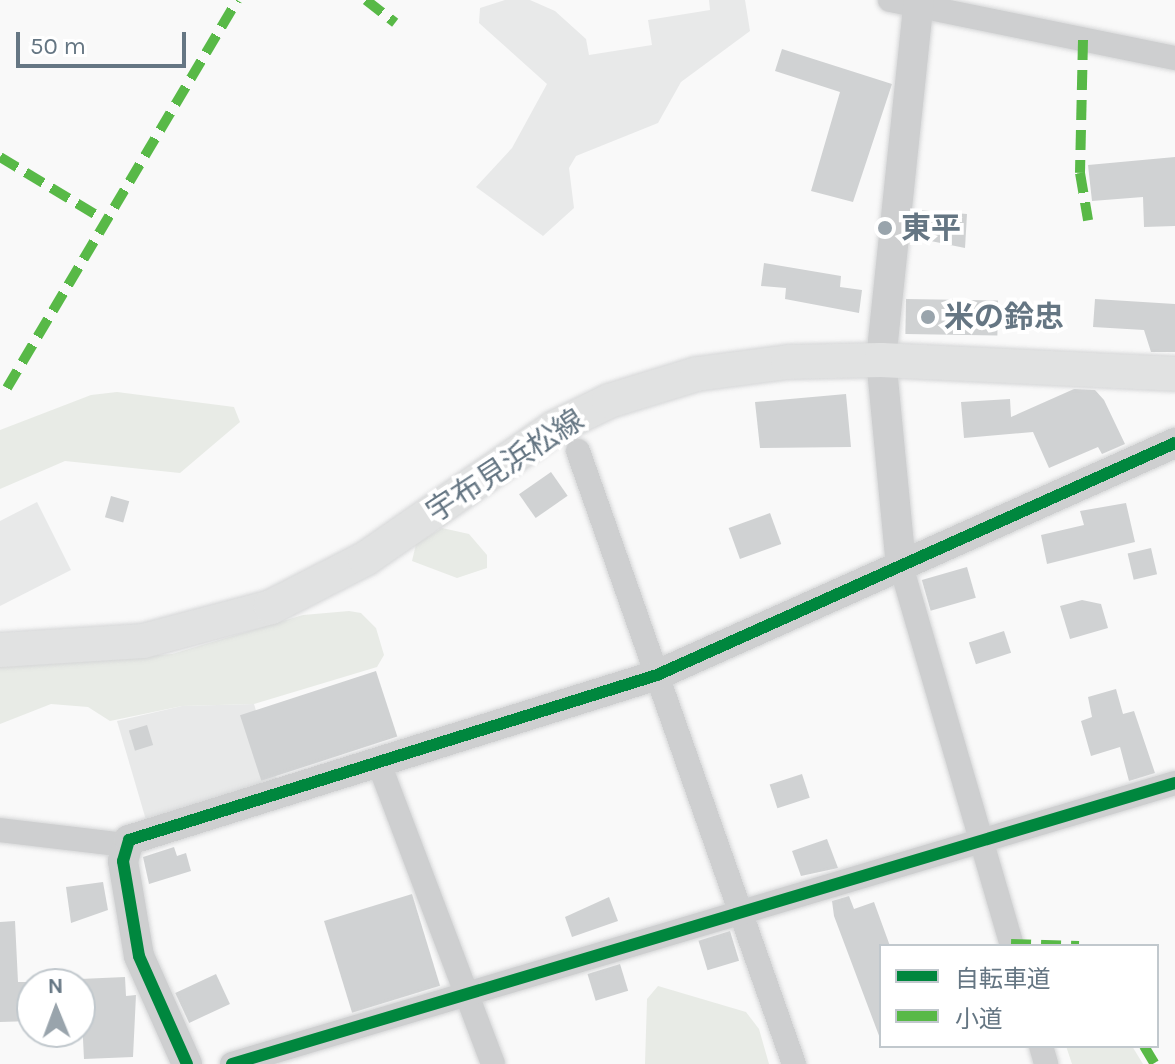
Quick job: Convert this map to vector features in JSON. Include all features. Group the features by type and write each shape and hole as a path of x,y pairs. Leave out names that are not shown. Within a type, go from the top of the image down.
{"main road":[{"name":"宇布見浜松線","path":"0,650 143,641 271,607 365,559 554,428 638,391 757,364 881,360 1175,374"}],"street":[{"path":"890,0 1175,58"},
{"path":"920,4 881,360 901,566 1011,944"},
{"path":"0,830 125,845 139,835 657,675 1175,443"},
{"path":"578,451 794,1064"},
{"path":"378,761 493,1064"},
{"path":"232,1064 1175,783"},
{"path":"125,845 139,956 187,1064"}],"shaded area":[{"path":"505,0 530,0 555,11 586,39 589,55 652,45 648,20 710,10 709,0 745,0 750,31 681,82 658,123 576,156 569,168 574,208 543,236 476,187 512,148 547,84 479,23 480,8"},
{"path":"117,392 234,407 240,422 180,473 65,461 0,489 0,430 91,395"},
{"path":"37,502 71,570 0,606 0,521"},
{"path":"442,528 469,534 487,555 487,568 457,578 412,561 416,544"},
{"path":"349,611 361,613 376,628 384,655 377,667 254,704 182,706 110,721 88,707 51,704 0,724 0,667 172,654 303,615"},
{"path":"254,704 277,780 146,820 117,721 182,706"},
{"path":"658,986 746,1012 759,1029 769,1064 645,1064 647,999"},
{"path":"1067,1048 1133,1048 1143,1064 1072,1064"}],"building":[{"path":"782,49 892,84 853,202 811,191 840,92 775,71"},
{"path":"1175,157 1175,226 1144,227 1143,197 1092,201 1088,165"},
{"path":"917,210 967,214 965,248 916,238"},
{"path":"764,263 841,276 840,287 862,290 859,313 785,299 786,288 761,286"},
{"path":"906,299 998,301 997,336 905,334"},
{"path":"1095,299 1175,304 1175,352 1151,352 1144,330 1093,327"},
{"path":"1074,389 1095,390 1104,400 1125,444 1102,454 1098,447 1049,468 1033,432 964,438 961,402 1010,399 1011,417"},
{"path":"846,394 851,447 760,448 755,402"},
{"path":"551,472 568,496 536,518 519,494"},
{"path":"111,496 129,501 123,522 105,517"},
{"path":"1126,503 1135,542 1047,564 1041,535 1084,525 1080,511"},
{"path":"770,513 781,544 740,559 729,528"},
{"path":"1151,548 1157,574 1134,580 1128,553"},
{"path":"967,567 976,598 931,611 922,580"},
{"path":"1082,600 1101,604 1108,628 1070,639 1060,606"},
{"path":"1004,631 1011,653 976,664 969,642"},
{"path":"376,671 397,737 261,781 240,715"},
{"path":"1116,689 1123,714 1134,711 1155,773 1129,781 1120,747 1091,756 1081,721 1092,717 1088,697"},
{"path":"147,725 153,745 135,751 129,731"},
{"path":"802,774 810,798 777,808 770,785"},
{"path":"827,839 838,868 801,876 792,851"},
{"path":"174,847 177,856 186,853 191,871 149,884 143,857"},
{"path":"103,882 108,910 71,923 66,887"},
{"path":"412,894 440,986 352,1013 324,921"},
{"path":"849,896 854,909 874,902 889,944 879,944 879,1036 834,916 832,901"},
{"path":"609,897 618,921 572,937 565,917"},
{"path":"15,921 16,1022 0,1022 0,922"},
{"path":"730,931 739,961 708,970 698,941"},
{"path":"620,964 628,991 596,1001 587,974"},
{"path":"216,974 230,1004 189,1023 175,993"},
{"path":"125,977 126,996 136,995 133,1057 84,1059 83,1048 96,1048 96,978"}],"marked path":[{"path":"7,388 237,0"},
{"path":"366,0 395,23"},
{"path":"1083,40 1080,173 1088,220"},
{"path":"0,157 106,221"},
{"path":"1145,1048 1155,1064"}],"cycle path":[{"path":"187,1064 139,956 123,861 129,840 657,675 1175,443"},
{"path":"232,1064 1175,783"}],"place":[{"name":"東平","path":"885,228"},
{"name":"米の鈴忠","path":"928,317"}]}
